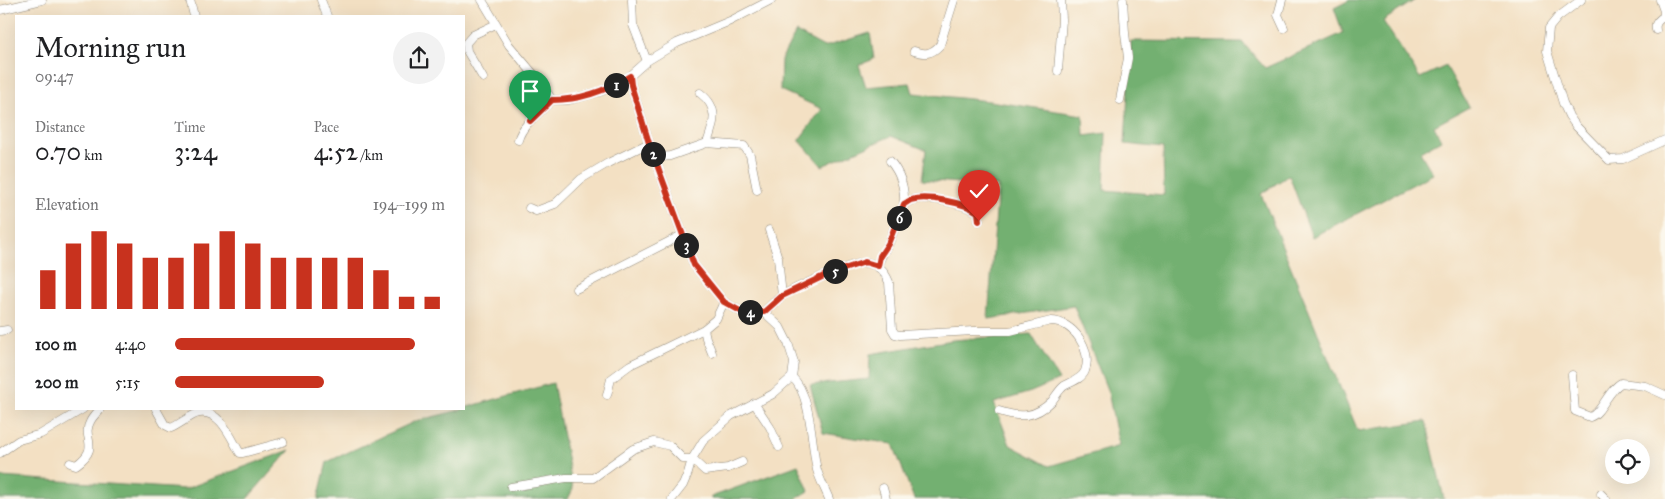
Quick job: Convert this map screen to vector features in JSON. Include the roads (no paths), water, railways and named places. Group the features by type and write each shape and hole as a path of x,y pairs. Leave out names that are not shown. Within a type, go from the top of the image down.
{"street":[{"path":"3,6 42,0"},
{"path":"190,0 194,15"},
{"path":"321,0 327,15"},
{"path":"482,0 509,46 541,83 552,100"},
{"path":"632,0 633,26 647,62"},
{"path":"518,140 520,132 552,100 569,100 599,92 630,76 647,62 677,43 730,21 771,0"},
{"path":"914,51 927,54 935,50 940,44 954,0"},
{"path":"1058,71 1062,20 1061,0"},
{"path":"1120,100 1128,58 1124,0"},
{"path":"1282,0 1278,15 1284,28"},
{"path":"1581,0 1558,17 1549,28 1547,38 1547,51 1563,103 1569,116 1576,126 1609,160 1624,159 1665,140"},
{"path":"1656,30 1657,21 1664,16 1660,0"},
{"path":"483,78 467,50 466,43 473,35 496,24"},
{"path":"630,76 649,143 694,265 724,302 742,312 764,312 782,296 826,275 865,262 878,266 887,276 892,328 895,334 1010,331 1050,321 1057,321 1066,325 1074,332 1081,340 1085,349 1086,370 1082,376 1063,387 1046,406 1035,413 1022,416 999,411"},
{"path":"700,93 707,98 712,109 714,124 707,143"},
{"path":"529,208 536,211 555,204 581,179 608,163 649,143"},
{"path":"655,158 670,156 707,143 744,146 750,155 757,190"},
{"path":"878,266 880,256 888,244 904,204 904,187 896,168 890,161"},
{"path":"904,204 910,200 922,199 944,201 974,209 978,212 979,221"},
{"path":"769,230 778,258 782,296"},
{"path":"576,290 682,235"},
{"path":"608,394 612,379 630,365 704,329 716,319 724,302"},
{"path":"672,499 683,485 692,459 703,441 732,416 773,394 792,377 794,362 788,343 780,327 764,312"},
{"path":"704,329 712,353"},
{"path":"1572,376 1575,411 1590,417 1597,413 1613,389 1621,383 1645,386 1665,395"},
{"path":"792,377 798,382 805,402 811,427 816,468 829,499"},
{"path":"754,404 770,427 779,447"},
{"path":"0,453 19,440 41,434 82,410"},
{"path":"70,463 76,465 86,458 90,446 89,422 99,410"},
{"path":"157,410 166,425 171,428 198,413 208,413 218,418 240,452 243,453 283,442"},
{"path":"511,487 566,478 593,478 633,449 654,442 670,446 683,459 692,459 704,471 728,468 742,462"},
{"path":"883,488 886,499"}]}
